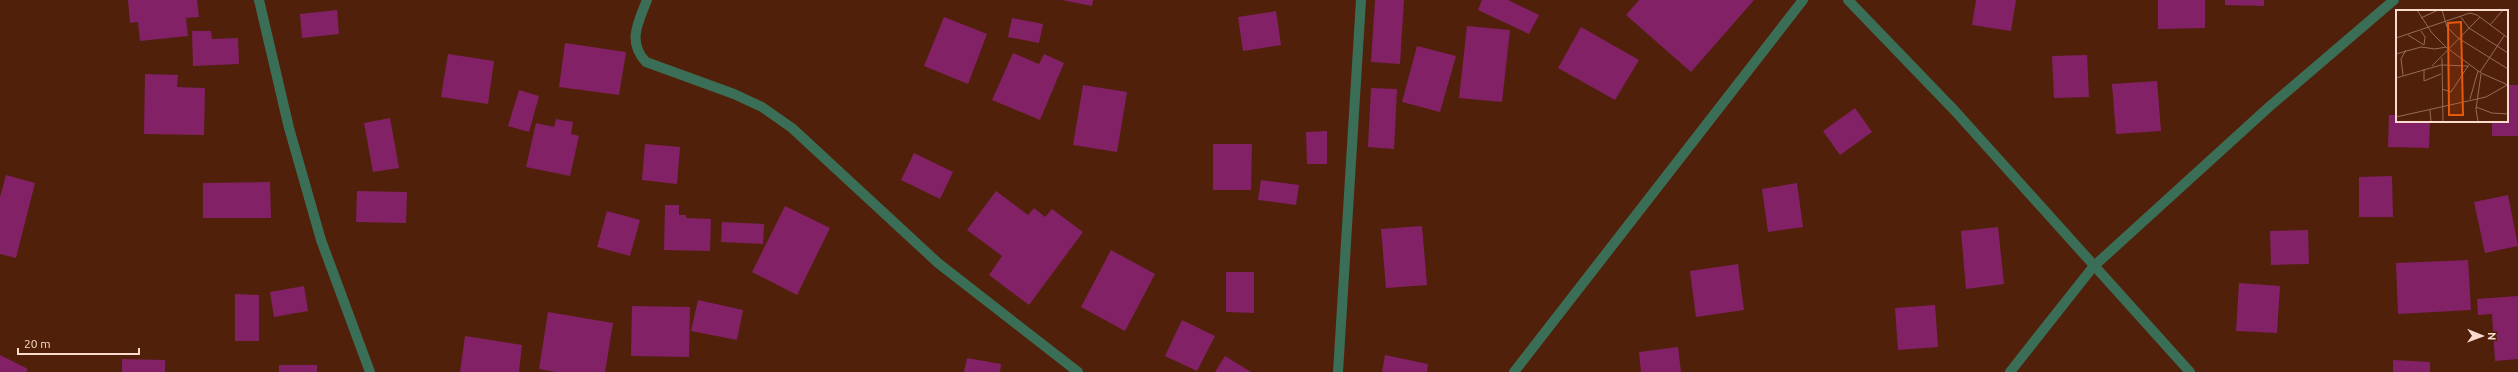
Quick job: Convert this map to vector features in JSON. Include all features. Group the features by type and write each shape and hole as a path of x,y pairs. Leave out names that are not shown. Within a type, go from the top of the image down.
{"street":[{"path":"259,0 289,128 321,240 370,372"},
{"path":"648,0 634,34 639,55 646,62 762,107 792,128 938,263 1078,372"},
{"path":"1338,372 1361,0"},
{"path":"1514,372 1803,0"},
{"path":"1848,0 1955,111 2093,267 2190,372"},
{"path":"2010,372 2093,267 2270,106 2394,0"}],"building":[{"path":"128,0 197,0 199,17 186,18 188,36 140,41 138,22 130,23"},
{"path":"1062,0 1093,0 1092,6"},
{"path":"1375,0 1404,0 1400,64 1371,62"},
{"path":"1482,0 1508,0 1539,15 1529,34 1478,10"},
{"path":"1639,0 1754,0 1691,72 1626,15"},
{"path":"1976,0 2016,0 2011,31 1972,25"},
{"path":"2158,0 2205,0 2205,28 2158,29"},
{"path":"2225,0 2264,0 2264,6 2225,5"},
{"path":"337,10 339,34 302,38 300,14"},
{"path":"1276,11 1281,45 1243,51 1238,17"},
{"path":"944,17 987,34 968,84 924,66"},
{"path":"1012,18 1043,24 1039,43 1008,37"},
{"path":"1467,26 1510,30 1502,102 1459,98"},
{"path":"1581,27 1639,60 1615,100 1558,68"},
{"path":"192,31 211,31 212,39 238,38 239,64 193,66"},
{"path":"565,43 626,52 619,95 559,87"},
{"path":"1417,46 1456,56 1440,112 1402,102"},
{"path":"1013,53 1039,64 1044,54 1064,63 1040,120 992,100"},
{"path":"448,54 494,61 488,104 441,97"},
{"path":"2087,55 2089,97 2054,98 2052,56"},
{"path":"145,74 178,75 177,87 205,88 204,135 144,134"},
{"path":"2157,81 2161,131 2116,134 2112,84"},
{"path":"1083,85 1127,92 1117,152 1073,145"},
{"path":"2508,85 2518,85 2518,136 2492,136 2492,122 2508,122"},
{"path":"1371,88 1397,89 1394,149 1368,147"},
{"path":"519,90 539,96 529,132 508,126"},
{"path":"1855,108 1872,132 1840,155 1823,131"},
{"path":"2389,115 2396,115 2396,122 2430,122 2429,148 2388,147"},
{"path":"390,118 399,168 373,172 364,123"},
{"path":"556,119 573,122 571,134 579,136 570,176 526,167 536,123 554,127"},
{"path":"1327,131 1327,164 1307,164 1306,132"},
{"path":"645,144 680,147 677,184 642,180"},
{"path":"1213,144 1252,144 1251,190 1213,190"},
{"path":"914,153 953,172 940,199 901,180"},
{"path":"6,175 35,183 16,258 0,254 0,197"},
{"path":"2392,176 2393,217 2359,217 2359,177"},
{"path":"1261,180 1299,185 1296,205 1258,200"},
{"path":"270,182 271,218 203,218 203,183"},
{"path":"1797,183 1803,227 1768,232 1762,189"},
{"path":"357,191 407,192 406,223 356,222"},
{"path":"996,191 1028,215 1034,208 1045,217 1052,209 1083,232 1029,305 989,275 1002,256 967,230"},
{"path":"2508,195 2518,246 2485,253 2474,202"},
{"path":"665,205 679,205 679,215 686,215 686,218 711,219 710,251 664,250"},
{"path":"785,206 830,228 797,295 752,272"},
{"path":"607,211 640,220 630,256 597,247"},
{"path":"722,222 764,224 763,244 721,242"},
{"path":"1422,226 1427,285 1386,288 1381,229"},
{"path":"1998,227 2004,284 1966,289 1961,231"},
{"path":"2308,230 2309,264 2271,265 2270,231"},
{"path":"1111,250 1155,274 1125,331 1081,307"},
{"path":"2468,260 2471,310 2398,314 2396,263"},
{"path":"1738,264 1744,310 1696,317 1690,271"},
{"path":"1226,272 1254,272 1254,313 1226,312"},
{"path":"2239,283 2280,286 2277,333 2236,331"},
{"path":"304,286 308,311 274,317 270,292"},
{"path":"235,294 259,295 259,341 235,341"},
{"path":"2518,296 2518,359 2495,361 2492,314 2478,315 2477,299"},
{"path":"698,300 743,310 737,340 691,331"},
{"path":"1935,305 1938,347 1898,350 1895,308"},
{"path":"632,306 690,307 689,357 631,356"},
{"path":"548,312 613,323 605,372 556,372 539,369"},
{"path":"1182,320 1215,336 1197,371 1165,356"},
{"path":"465,336 522,345 519,372 460,372"},
{"path":"1678,347 1681,372 1641,372 1639,352"},
{"path":"0,355 28,369 26,372 0,372"},
{"path":"1385,355 1428,364 1427,372 1382,372"},
{"path":"1225,356 1251,372 1215,372"},
{"path":"967,358 1001,364 1000,372 964,372"},
{"path":"122,359 165,360 165,372 122,372"},
{"path":"2393,360 2430,362 2430,372 2393,372"},
{"path":"279,365 317,365 317,372 279,372"}]}
